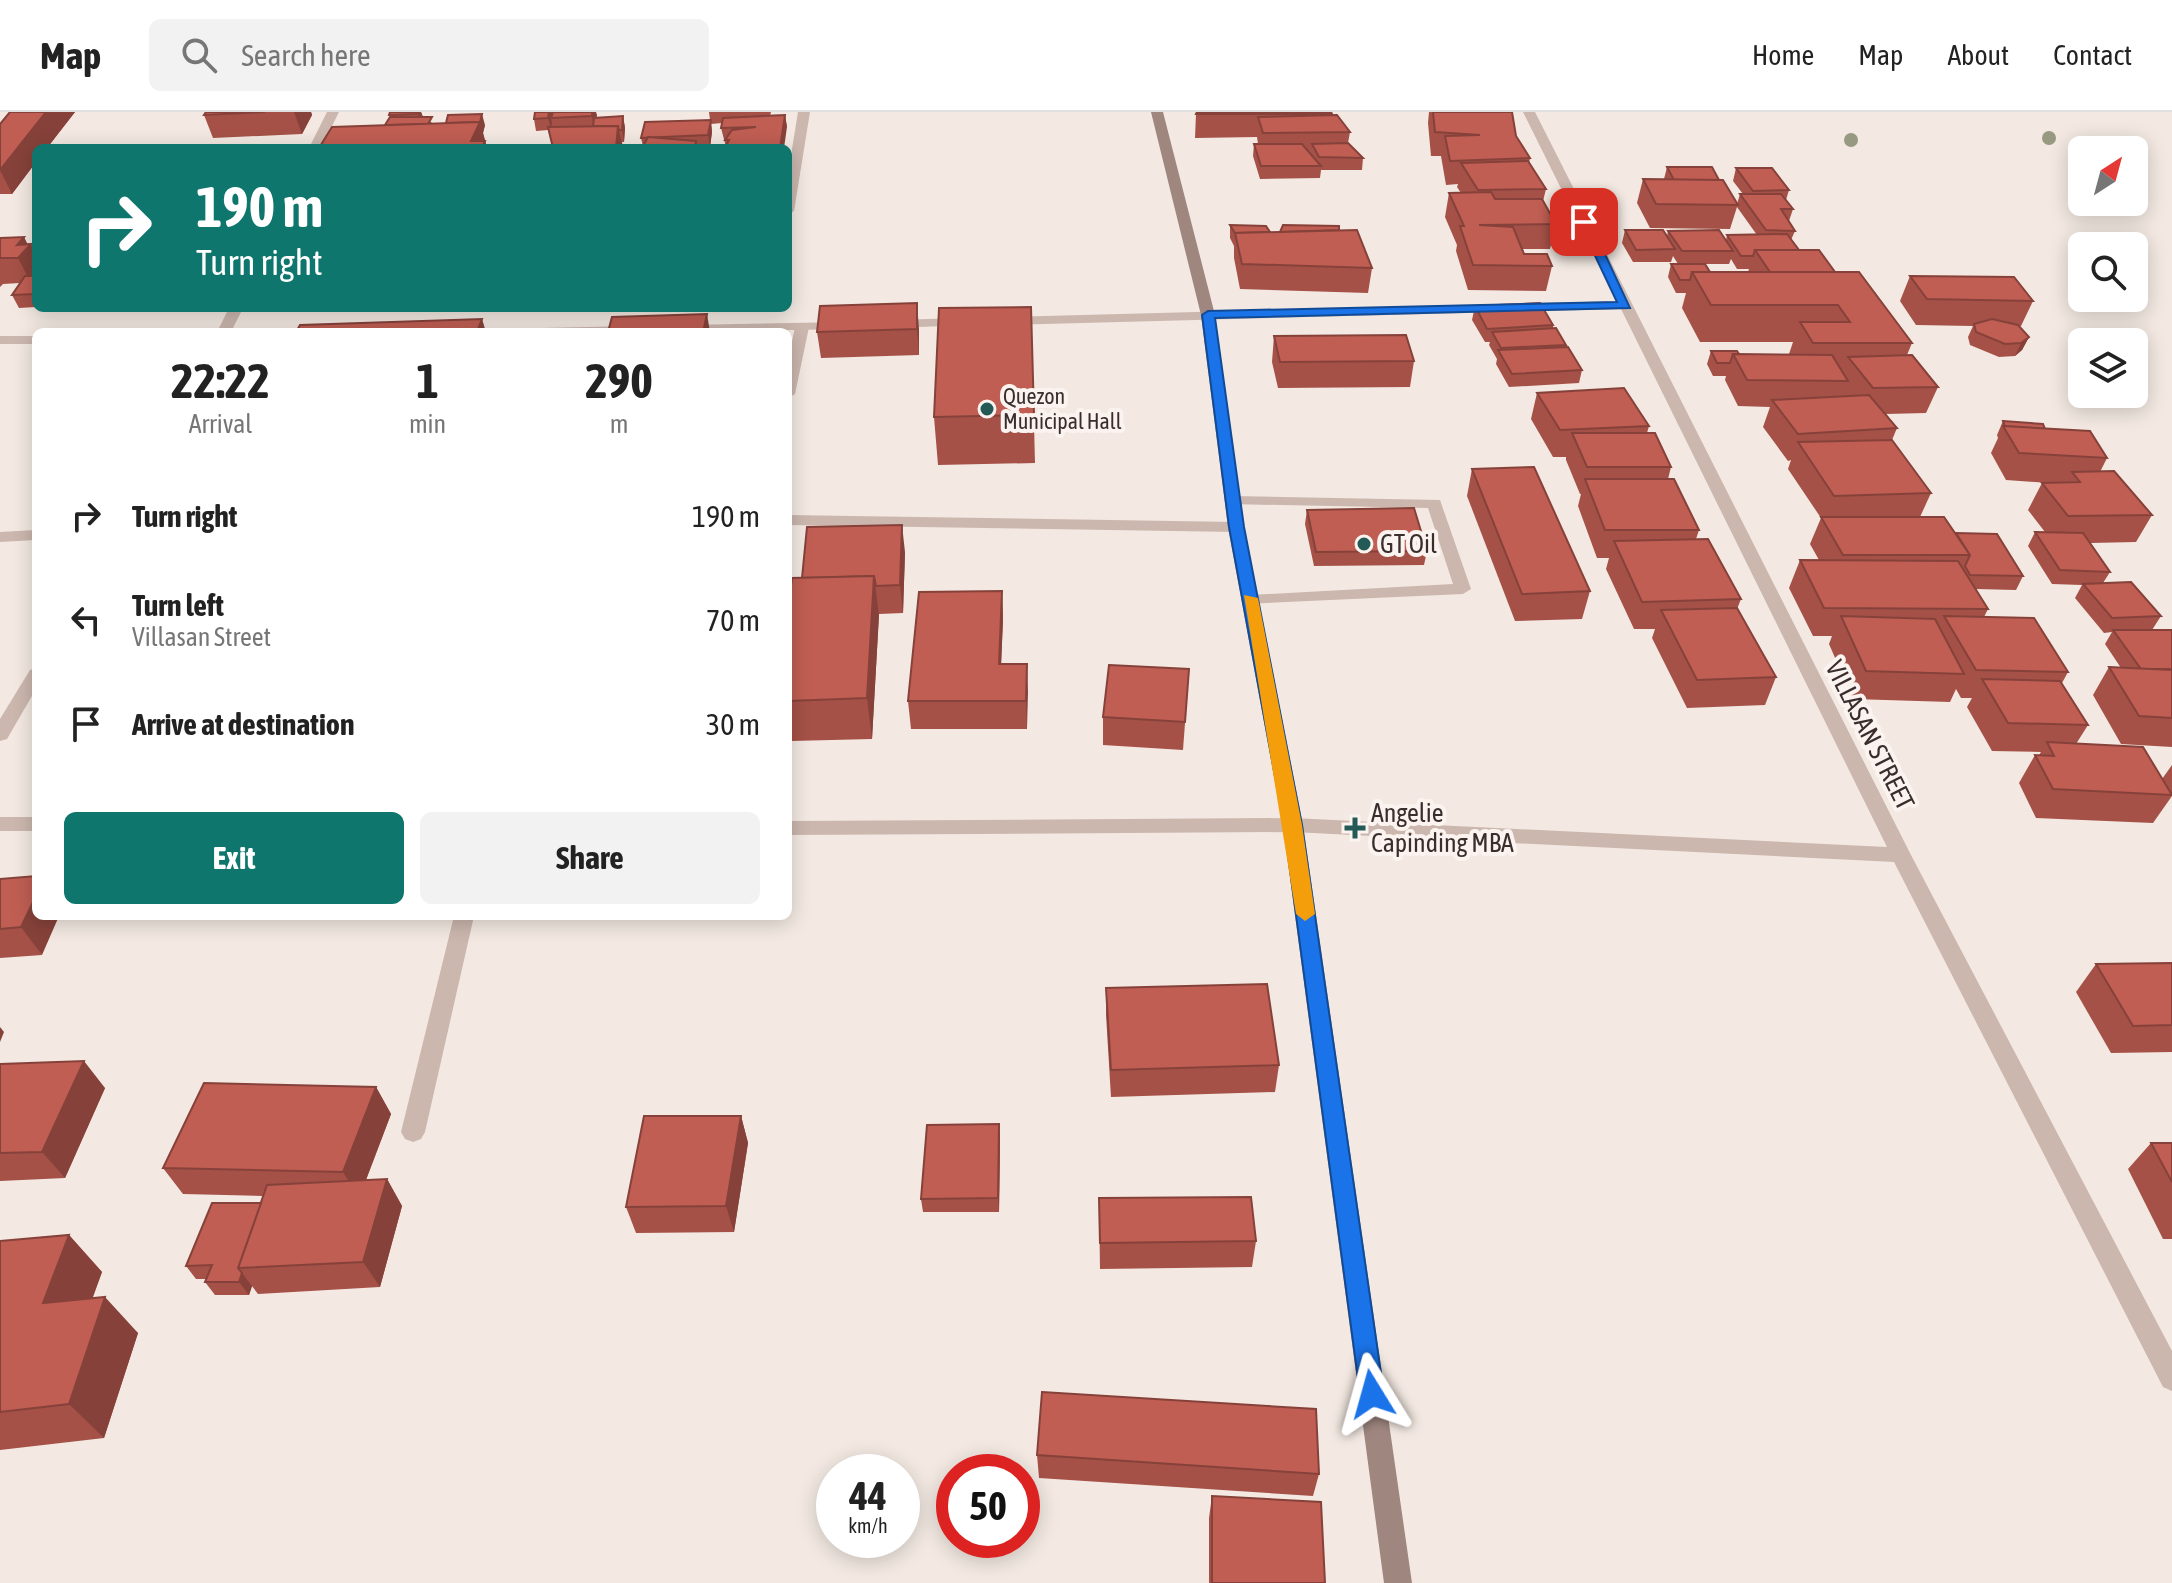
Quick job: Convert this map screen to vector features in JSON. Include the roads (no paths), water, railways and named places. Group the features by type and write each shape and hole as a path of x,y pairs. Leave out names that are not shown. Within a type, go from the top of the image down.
{"main road":[{"path":"1157,112 1208,315 1236,527 1293,825 1398,1583"}],"street":[{"path":"317,144 333,112"},
{"path":"792,186 804,112"},
{"name":"VILLASAN STREET","path":"1529,112 1901,855 2172,1378"},
{"path":"989,321 1625,305"},
{"path":"769,327 771,312"},
{"path":"880,325 974,322"},
{"path":"731,328 864,325"},
{"path":"792,375 802,327"},
{"path":"0,340 32,340"},
{"path":"1233,501 1434,503 1463,589 1250,600"},
{"path":"792,520 1236,527"},
{"path":"0,537 32,535"},
{"path":"0,735 32,681"},
{"path":"0,824 32,824"},
{"path":"792,828 1293,825 1901,855"},
{"path":"413,1132 463,920"}],"place":[{"name":"Quezon Municipal Hall","path":"987,409"},
{"name":"GT Oil","path":"1364,544"},
{"name":"Angelie Capinding MBA","path":"1355,828"}]}
